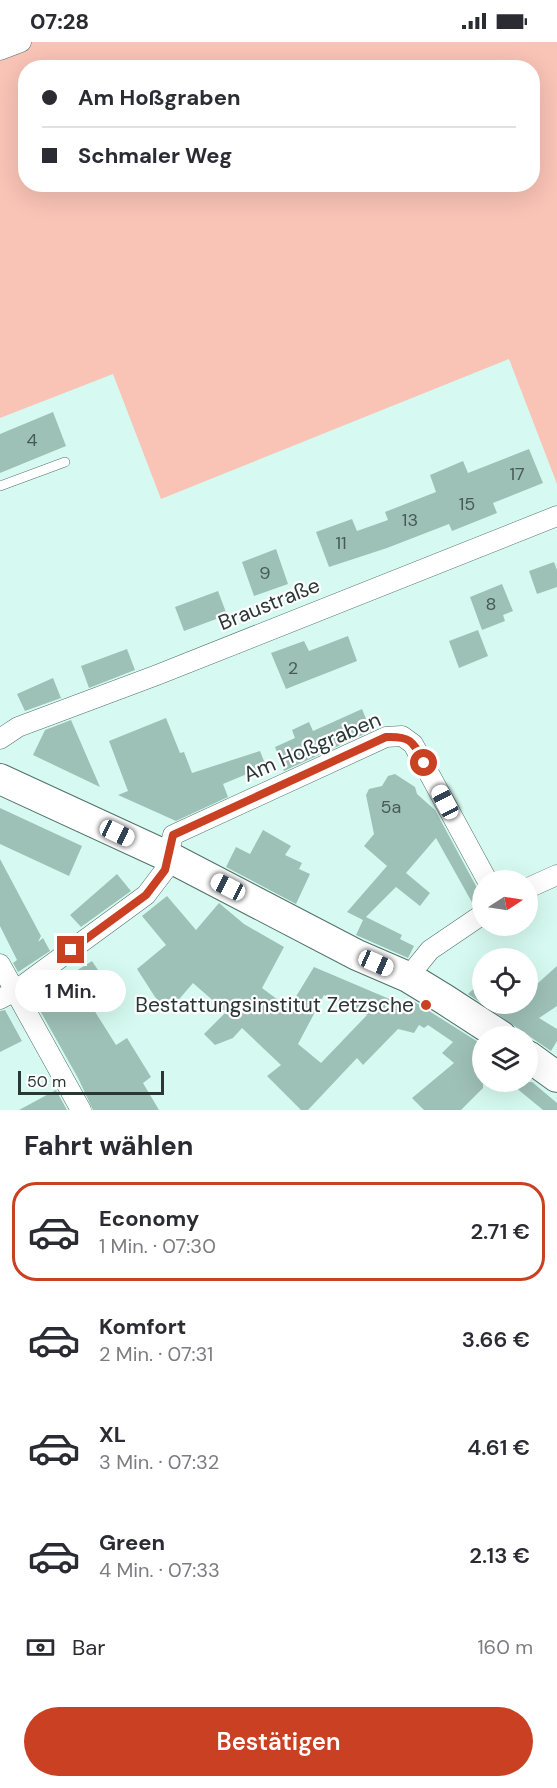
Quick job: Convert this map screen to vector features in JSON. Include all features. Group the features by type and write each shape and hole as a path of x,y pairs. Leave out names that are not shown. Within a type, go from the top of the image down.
{"main road":[{"path":"0,779 167,856 357,955 408,977 486,1026"},
{"path":"538,1063 557,1077"}],"street":[{"path":"0,50 21,42"},
{"name":"Braustraße","path":"0,739 18,727 557,516"},
{"name":"Am Hoßgraben","path":"7,995 146,895 165,870 173,835 386,737 402,736 413,744 482,870"},
{"path":"538,884 557,875"},
{"path":"408,977 430,950 472,921"},
{"path":"0,964 7,995 81,1110"}],"lane":[{"path":"0,486 65,462"}],"shaded area":[{"path":"0,42 557,42 557,484 509,359 161,499 113,374 0,418"}],"building":[{"path":"53,412 66,446 0,473 0,434"},
{"path":"529,449 543,483 493,503 497,513 452,531 449,524 329,567 316,532 352,519 357,531 388,520 385,512 436,492 430,475 463,461 468,473"},
{"path":"276,549 288,584 254,596 242,562"},
{"path":"554,562 557,570 557,587 537,594 529,571"},
{"path":"502,584 513,611 503,615 505,621 482,630 470,597"},
{"path":"218,591 227,615 184,631 175,607"},
{"path":"478,630 488,656 459,668 449,641"},
{"path":"348,636 357,661 286,689 271,653 304,641 309,651"},
{"path":"127,649 135,670 89,688 81,666"},
{"path":"53,678 61,698 25,711 17,694"},
{"path":"362,709 371,731 284,771 275,747 295,738 292,730 309,722 313,731"},
{"path":"166,718 180,753 184,752 192,773 260,751 266,766 223,784 228,797 176,821 118,795 128,791 109,741"},
{"path":"71,720 100,787 33,755 45,730"},
{"path":"395,774 415,787 417,794 435,810 472,879 472,902 436,838 406,873 430,893 420,906 396,887 366,917 402,935 400,939 414,946 408,958 356,935 363,920 347,912 387,866 364,846 374,834 366,795 369,789 382,786 388,776"},
{"path":"0,808 82,846 69,876 0,844"},
{"path":"263,830 291,846 285,855 302,863 299,869 310,874 296,904 226,867 236,847 250,854"},
{"path":"0,859 41,936 38,942 43,938 50,951 18,972 13,963 17,960 0,926"},
{"path":"117,874 131,891 81,927 70,915"},
{"path":"167,896 196,930 219,903 244,924 284,947 262,988 289,1008 314,967 406,1006 410,999 472,1038 472,1092 479,1092 461,1110 424,1110 412,1098 454,1063 442,1053 453,1042 428,1025 424,1028 419,1025 414,1033 398,1029 363,1065 357,1058 308,1110 301,1110 267,1076 281,1065 242,1028 233,1038 215,1045 204,1034 226,1012 193,983 169,1011 155,997 137,969 166,945 142,916","holes":["324,995 367,1015 321,1063 298,1044"]},
{"path":"92,961 106,982 87,999 116,1045 127,1038 151,1077 143,1083 159,1110 93,1110 78,1078 33,998"},
{"path":"557,966 557,1006 539,1018 557,1029 557,1041 551,1051 538,1042 538,1026 515,1026 497,1014 538,1014 538,983"},
{"path":"5,1010 22,1041 0,1052 0,1011"},
{"path":"538,1087 557,1103 557,1110 543,1110 521,1092 538,1092"},
{"path":"56,1090 67,1110 19,1110"}],"place":[{"name":"Bestattungsinstitut Zetzsche","path":"426,1005"}],"route":[{"path":"71,950 146,895 165,870 173,835 386,737 402,736 413,744 424,763"}]}
